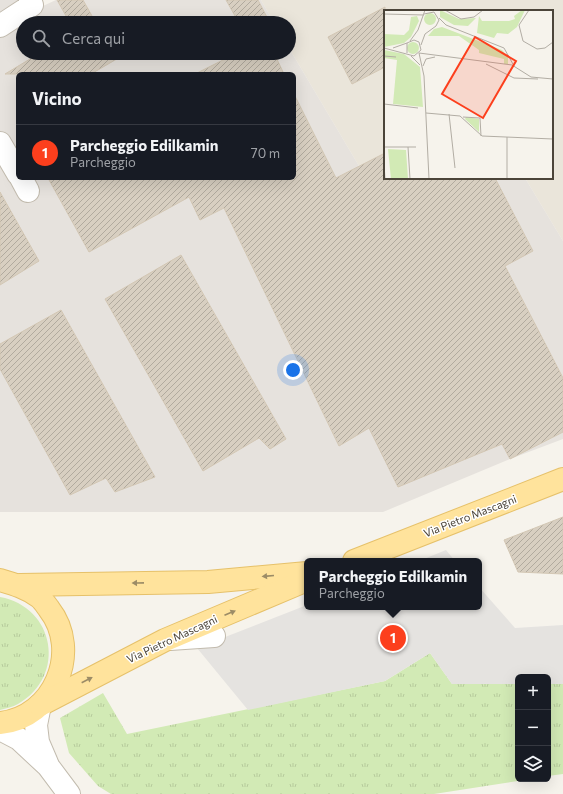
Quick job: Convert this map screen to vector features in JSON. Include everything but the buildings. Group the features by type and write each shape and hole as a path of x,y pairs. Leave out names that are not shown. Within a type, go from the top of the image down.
{"main road":[{"name":"Via Pietro Mascagni","path":"362,558 563,479"},
{"path":"10,583 208,582 304,573"},
{"name":"Via Pietro Mascagni","path":"40,705 165,640 304,581"},
{"path":"0,723 25,716 40,705 55,686 63,663 63,639 55,617 40,598 10,583"}],"street":[{"path":"0,26 32,5 30,0"},
{"path":"0,143 16,171"},
{"path":"165,640 214,636"},
{"path":"40,705 36,725 38,742 48,766"},
{"path":"0,729 19,739 48,766 70,794"}],"shaded area":[{"path":"0,0 33,0 43,6 56,0 261,0 270,16 16,16 16,60 296,60 359,166 384,154 384,179 526,179 563,241 563,439 510,459 383,512 0,512"},
{"path":"261,0 563,0 563,241 526,179 553,179 553,10 384,10 384,154 359,166 296,60 296,16 270,16"},
{"path":"446,550 453,558 426,558"},
{"path":"482,590 515,628 563,625 563,684 551,684 551,674 515,674 515,684 452,684 430,653 385,681 248,710 197,648 304,606 304,610 482,610"}],"green space":[{"path":"0,597 19,603 33,614 43,628 48,644 48,660 44,677 34,692 18,704 0,710"},
{"path":"430,653 452,684 515,684 515,781 434,794 111,794 98,786 69,753 60,718 103,693 127,734 385,681"},
{"path":"551,684 563,684 563,774 551,776"}],"place":[{"name":"Parcheggio Edilkamin","path":"393,638"}]}
